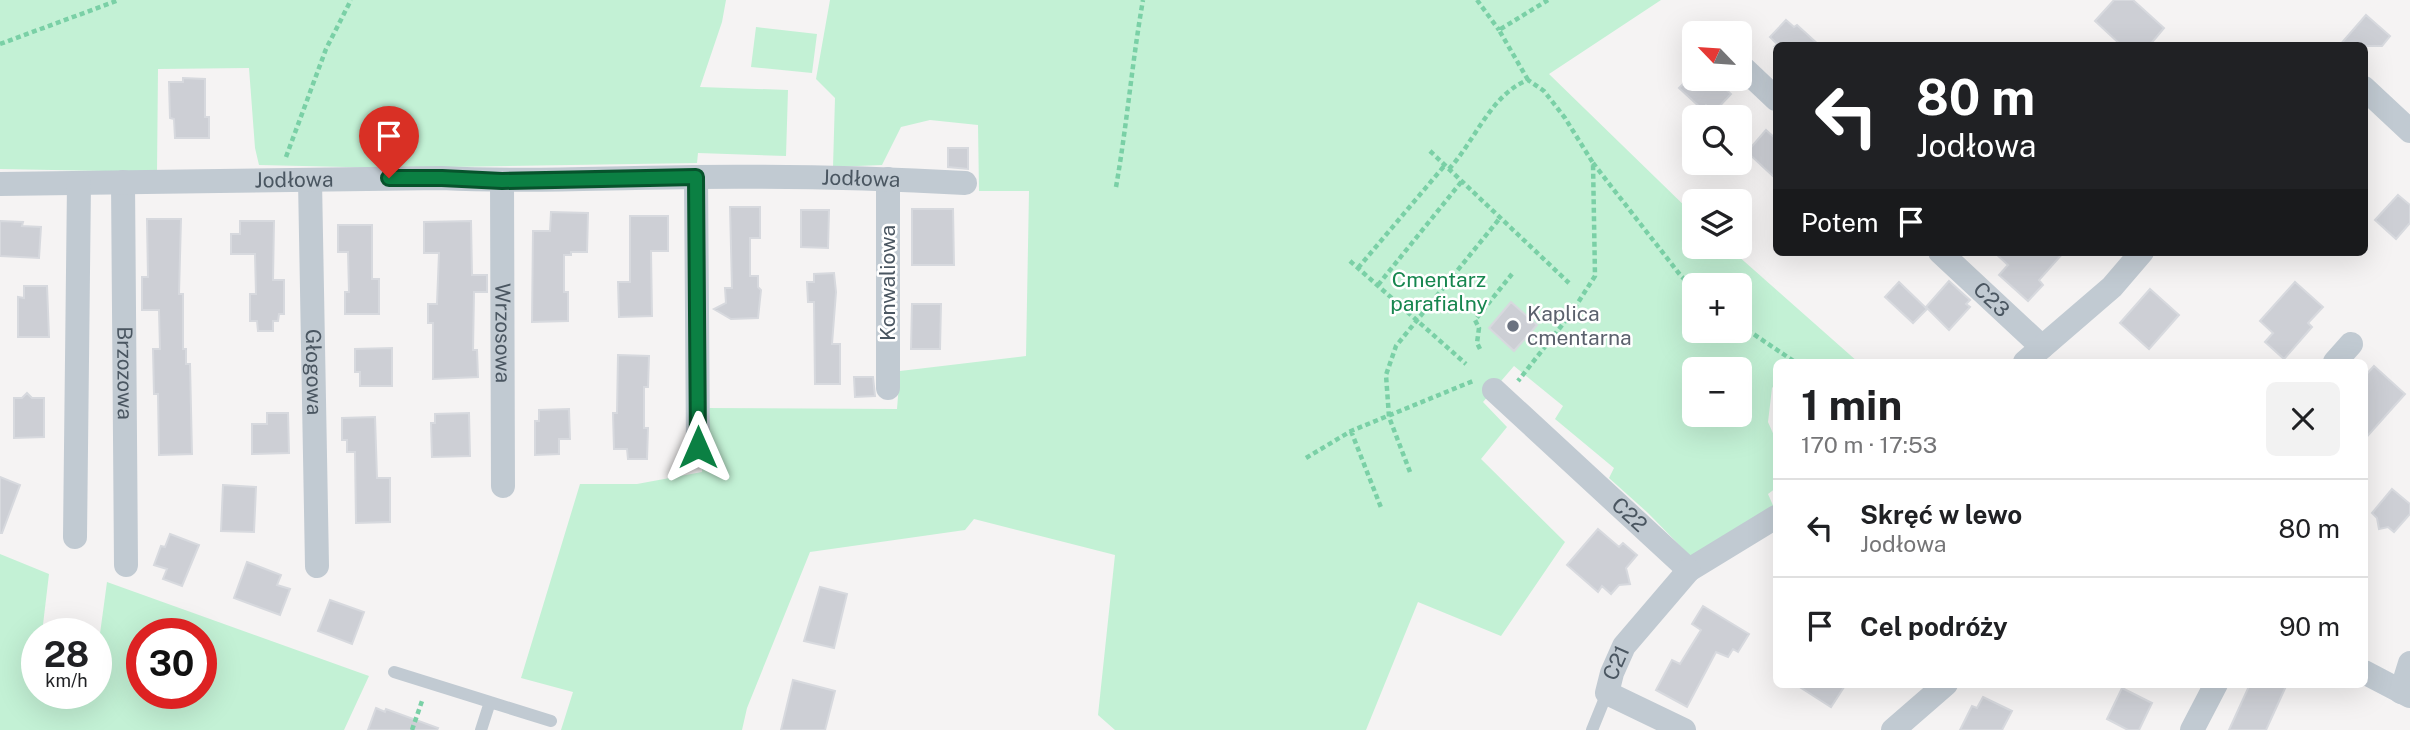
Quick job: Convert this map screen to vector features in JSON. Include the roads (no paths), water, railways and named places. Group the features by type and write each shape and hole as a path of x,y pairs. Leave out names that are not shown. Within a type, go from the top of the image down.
{"street":[{"path":"1752,76 1773,96"},
{"path":"2368,92 2410,131"},
{"path":"696,177 698,447"},
{"name":"Jodłowa","path":"0,184 696,177 888,178 965,183"},
{"name":"Konwaliowa","path":"888,178 888,388"},
{"name":"Głogowa","path":"310,180 317,566"},
{"name":"Wrzosowa","path":"502,181 503,486"},
{"name":"Brzozowa","path":"123,182 126,565"},
{"path":"75,537 79,183"},
{"name":"C23","path":"1944,256 2034,355"},
{"path":"2034,355 2112,287 2139,256"},
{"name":"C22","path":"1493,388 1689,570"},
{"path":"1689,570 1773,519"},
{"name":"C21","path":"1684,730 1607,693 1612,673 1624,646 1689,570"},
{"path":"2368,674 2406,694 2410,663"},
{"path":"1893,730 1941,688"},
{"path":"2192,730 2214,688"}],"lane":[{"path":"394,672 551,721"},
{"path":"1592,730 1607,693"},
{"path":"481,730 490,702"}],"place":[{"name":"Kaplica cmentarna","path":"1513,326"}],"park label":[{"name":"Cmentarz parafialny","path":"1439,292"}]}
